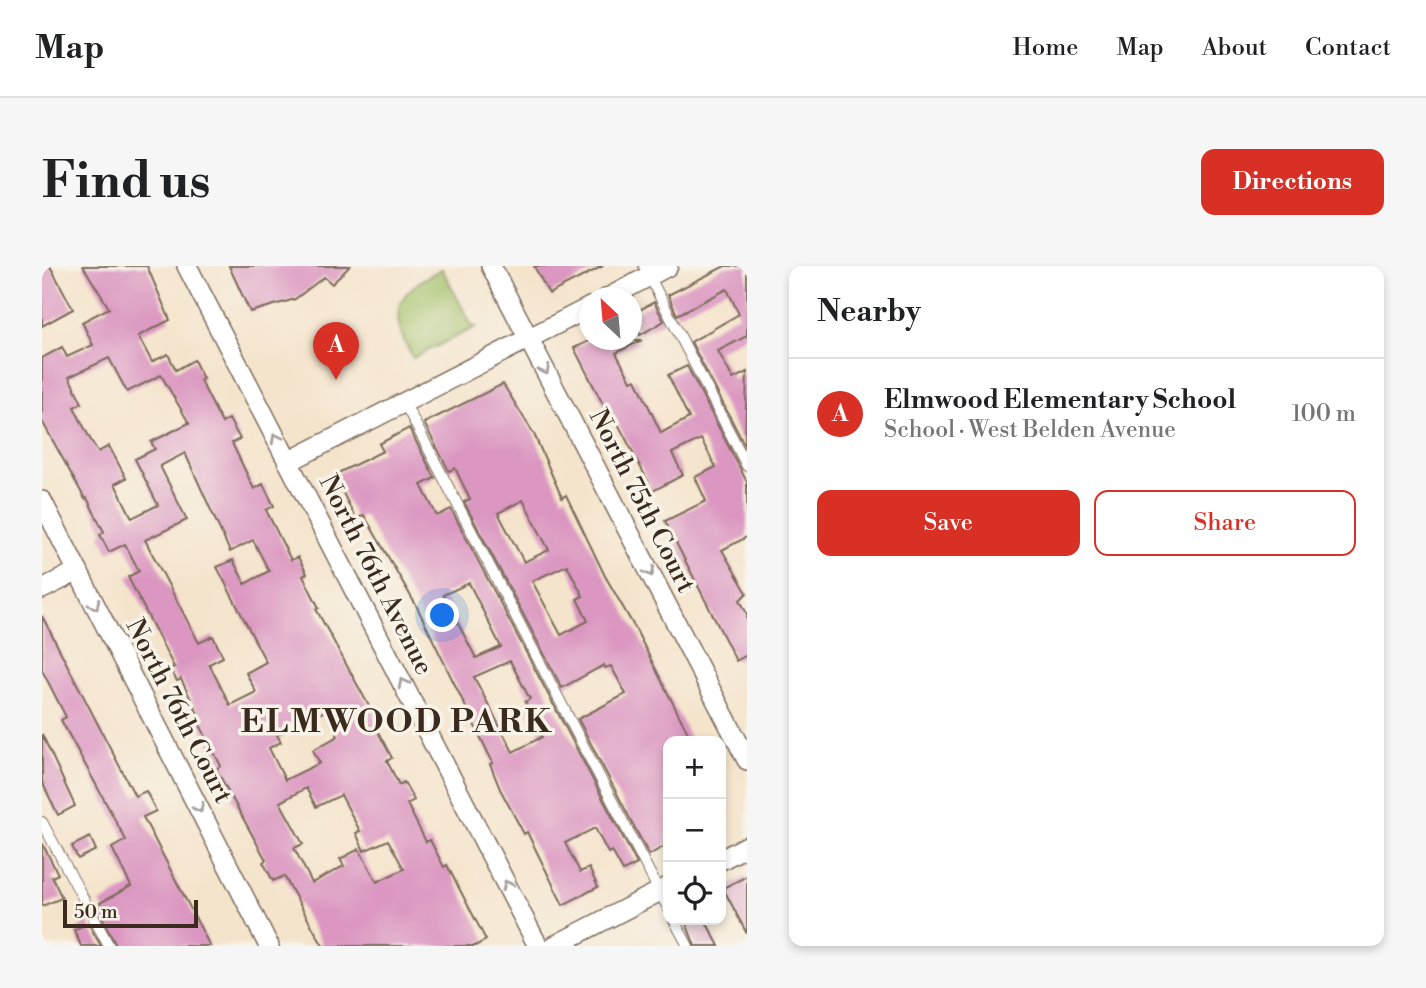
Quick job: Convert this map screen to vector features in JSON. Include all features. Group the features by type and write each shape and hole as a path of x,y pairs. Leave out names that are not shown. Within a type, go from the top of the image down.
{"street":[{"name":"North 76th Avenue","path":"187,266 538,946"},
{"name":"North 75th Court","path":"491,266 747,760"},
{"path":"623,287 646,271 668,266"},
{"path":"288,462 579,313"},
{"name":"North 76th Court","path":"42,501 269,946"},
{"path":"42,589 78,570"},
{"path":"726,857 747,846"},
{"path":"554,946 663,896"}],"lane":[{"path":"646,271 747,466"},
{"path":"404,402 663,891"},
{"path":"42,822 108,946"},
{"path":"677,925 688,946"}],"green space":[{"path":"442,269 472,326 476,327 413,358 400,328 400,305 414,287"}],"building":[{"path":"42,266 50,266 73,309 42,326"},
{"path":"83,266 147,266 170,320 138,336 152,362 168,354 176,370 194,360 203,379 200,380 222,423 229,419 240,439 232,443 254,489 263,484 274,506 266,510 291,560 298,557 307,574 303,576 319,608 316,609 381,728 377,730 392,758 387,761 399,785 404,782 414,800 407,804 426,842 430,840 444,867 447,865 486,940 475,946 323,946 284,876 273,881 263,862 266,860 216,769 221,766 198,721 201,720 181,679 177,681 170,669 174,667 128,577 139,571 125,544 109,552 100,535 104,532 87,498 85,499 42,421 42,358 62,347 67,357 93,345 82,322 109,308","holes":["109,358 127,392 161,375 189,423 151,442 155,449 135,459 158,505 132,518 115,484 126,478 109,446 98,452 89,437 74,407 82,403 69,377","185,453 230,552 253,540 269,571 245,584 233,560 217,567 266,662 246,673 256,692 230,705 209,664 223,657 213,636 199,643 145,540 187,520 160,466","325,711 338,736 313,750 320,763 285,780 269,748 281,742 277,735","306,788 316,807 341,795 360,831 356,833 364,851 388,840 404,869 377,882 359,849 340,859 344,866 312,883 294,848 303,844 280,802"]},
{"path":"229,266 350,266 332,284 324,277 295,299 250,312"},
{"path":"534,266 603,266 549,294"},
{"path":"725,266 747,266 747,336 718,351 733,379 747,372 745,446 691,342 739,314 727,289 677,315 668,295"},
{"path":"654,302 664,321 642,334 642,309"},
{"path":"579,346 579,350 622,350 616,353 631,381 636,379 661,433 689,418 668,375 687,366 747,482 747,537 722,550 747,593 740,600 747,614 747,655 736,661 665,521 706,501 695,477 716,467 701,439 672,453 683,475 653,491 613,414 609,416 574,348"},
{"path":"503,384 534,434 562,498 566,495 605,576 635,628 689,736 663,736 663,847 649,855 578,719 626,694 611,666 605,668 604,665 562,688 464,502 470,499 455,468 449,471 424,423","holes":["523,500 549,550 524,562 498,513","567,565 583,596 577,599 588,621 561,635 532,581"]},
{"path":"409,428 435,478 421,485 437,516 451,509 637,864 623,871 612,851 608,853 595,828 565,843 580,872 589,868 598,887 563,905 527,832 524,834 500,789 490,764 493,763 417,607 364,515 356,519 334,475 383,451 379,444","holes":["469,583 501,647 476,658 443,595","510,661 530,699 525,702 542,737 513,752 474,677"]},
{"path":"42,616 135,796 146,791 156,811 143,817 210,946 116,946 102,917 106,914 100,903 131,886 112,848 126,840 61,720 66,717 42,670"},
{"path":"42,734 75,806 58,815 42,782"},
{"path":"90,837 96,850 78,859 72,846"},
{"path":"42,843 58,874 52,877 62,898 42,906"},
{"path":"747,876 747,934 726,894 726,886"},
{"path":"88,923 101,946 81,946 74,930"},
{"path":"687,925 708,925 719,946 695,946"}],"place":[{"name":"Elmwood Elementary School","path":"336,380"}],"district":[{"name":"ELMWOOD PARK","path":"397,722"}]}
